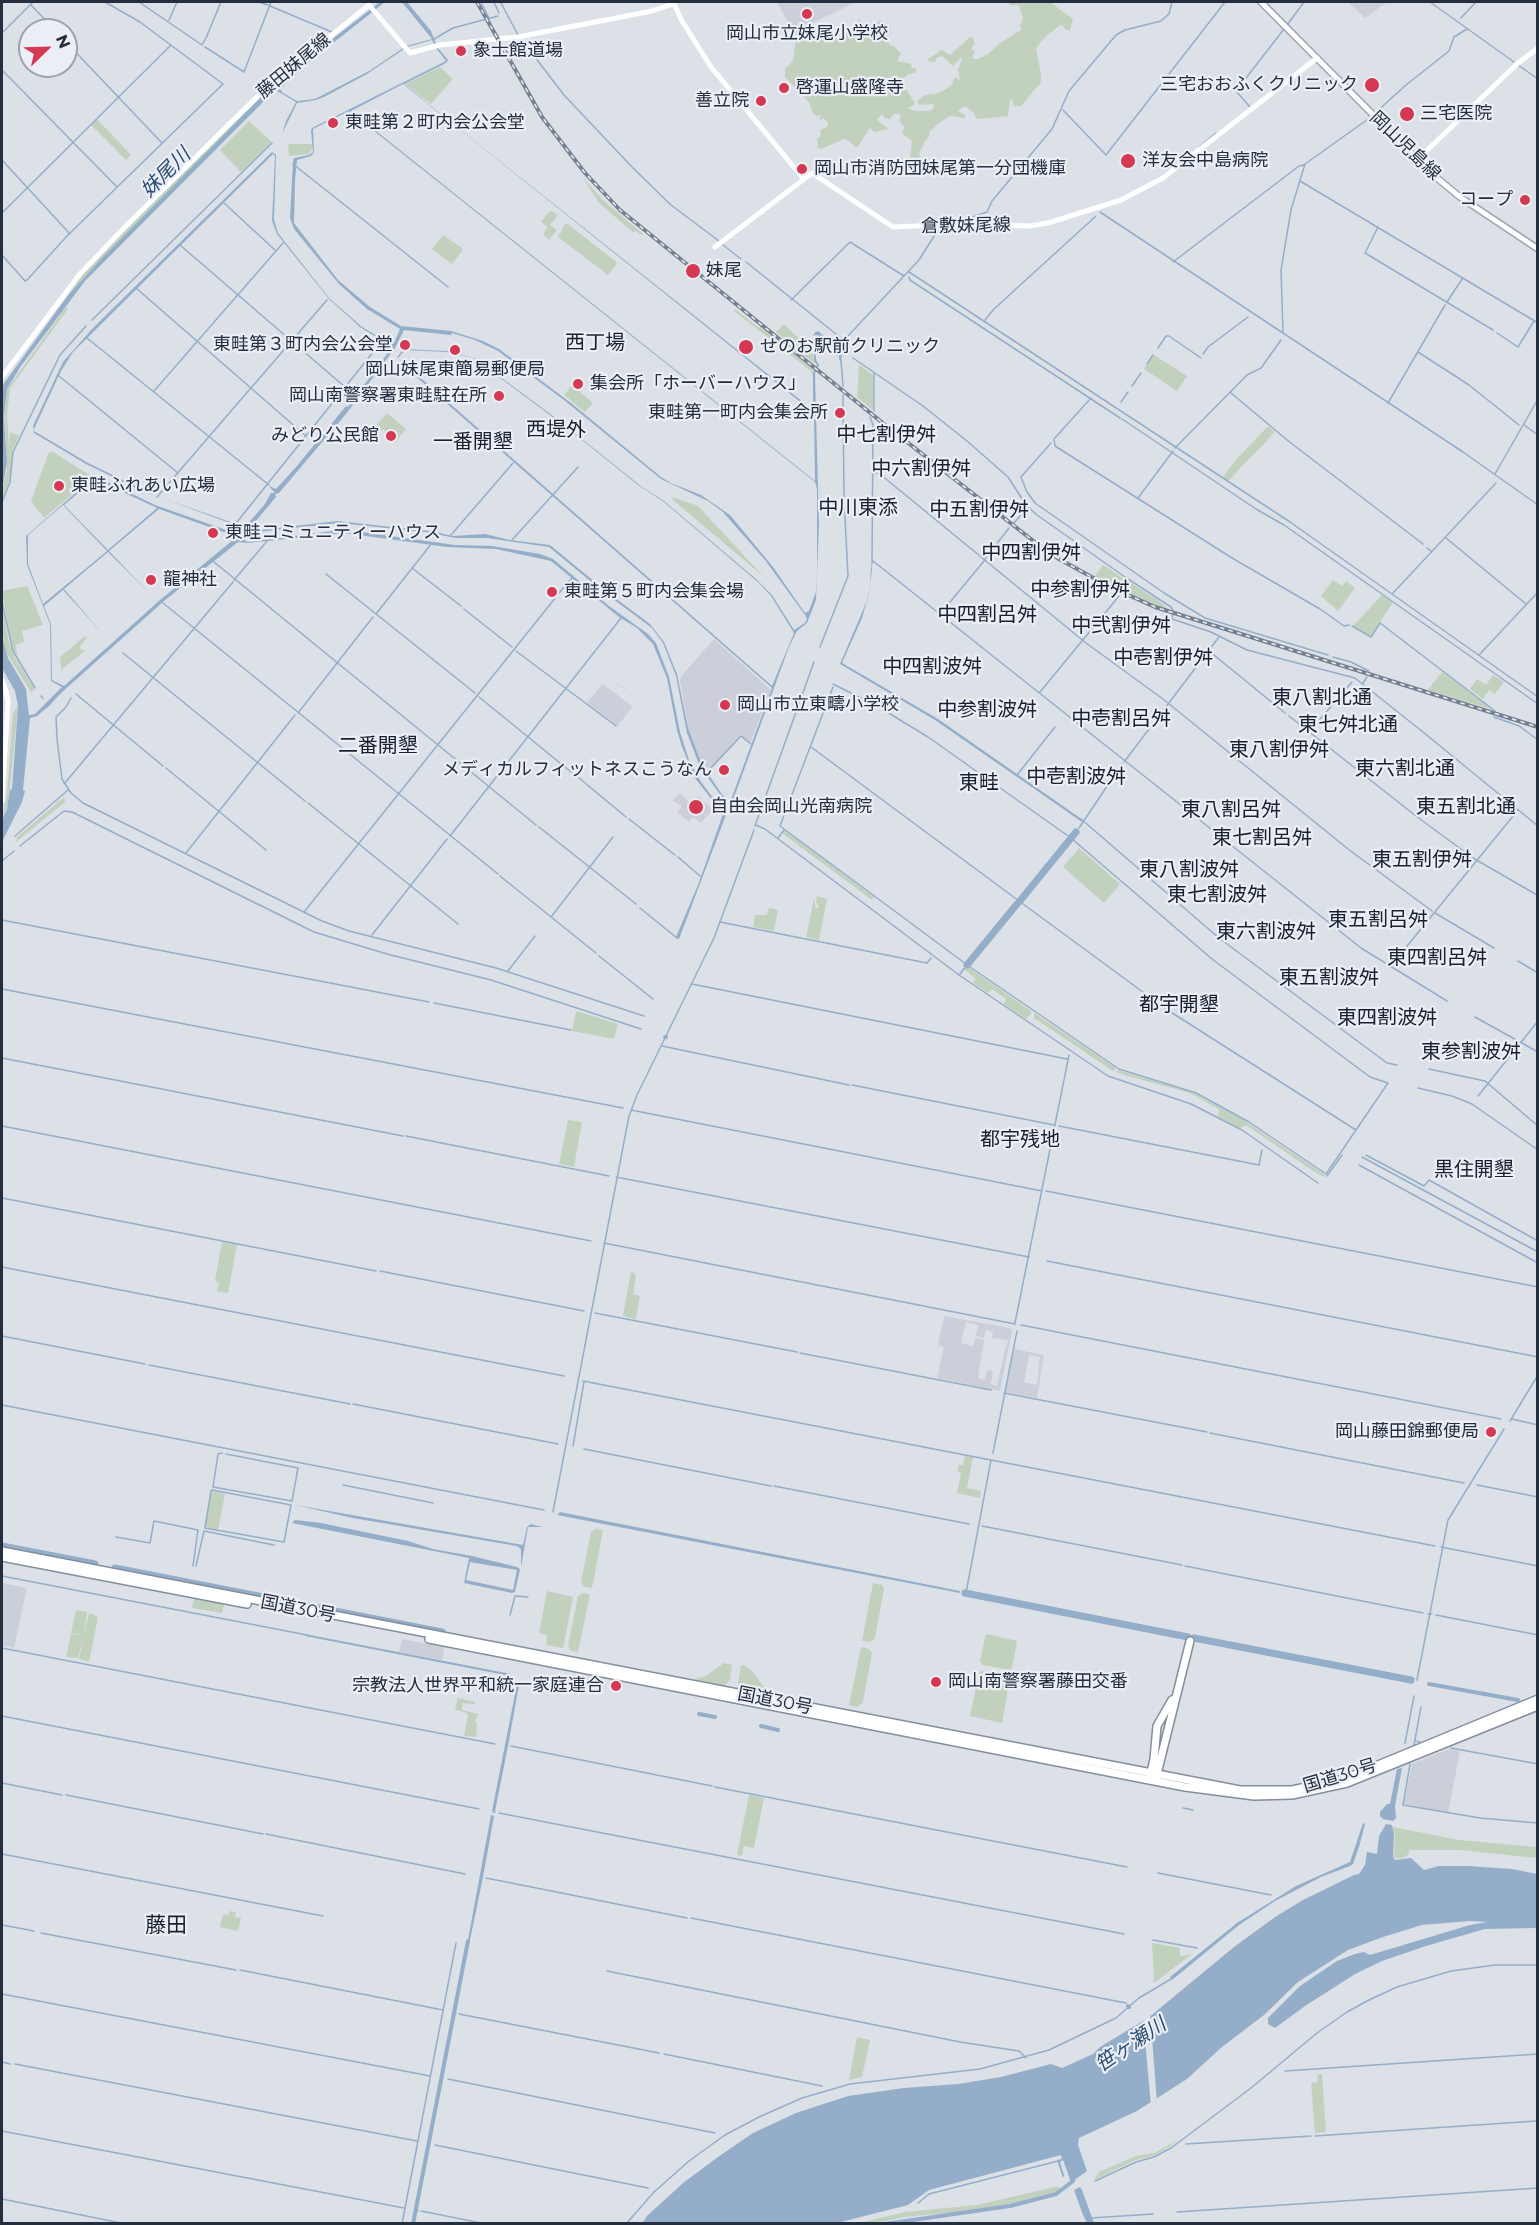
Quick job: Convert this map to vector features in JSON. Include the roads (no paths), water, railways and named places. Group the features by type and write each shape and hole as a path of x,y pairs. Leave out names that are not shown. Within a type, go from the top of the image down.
{"highway":[{"name":"国道30号","path":"2,1551 1226,1794 1292,1795 1319,1791 1361,1778 1538,1706"},
{"name":"国道30号","path":"2,1557 1153,1778 1255,1792 1318,1786 1358,1774 1538,1699"},
{"path":"1153,1778 1157,1726 1179,1686 1190,1641"}],"main road":[{"name":"岡山児島線","path":"1260,2 1417,160 1460,197 1538,249"},
{"name":"藤田妹尾線","path":"2,377 80,274 127,225 265,89 369,6 410,53 436,46 520,37 648,12 673,3"},
{"path":"673,3 711,67 803,178 715,247"},
{"path":"1417,160 1517,64 1538,48"},
{"name":"倉敷妹尾線","path":"803,178 814,173 893,227 959,224 1029,226 1048,223 1121,200 1163,178 1317,58"},
{"path":"2,680 8,703 2,801"}],"water":[{"path":"380,2 385,2 304,66 280,89 283,93 297,101 315,99 371,70 406,46 432,39 402,2 407,2 431,31 437,47 448,60 404,84 813,410 813,374 817,365 814,361 814,333 818,331 831,342 842,347 846,353 842,354 840,362 834,347 815,334 816,360 819,365 815,374 819,525 816,600 807,623 797,631 789,647 733,800 728,805 700,767 687,733 676,676 663,643 652,628 549,547 487,538 456,538 430,533 431,531 453,536 485,534 550,545 650,624 664,642 677,674 688,728 702,765 728,803 772,688 421,381 398,358 397,357 404,349 447,351 476,359 557,419 642,487 664,501 756,579 772,595 794,630 805,623 807,619 805,615 765,560 723,512 708,501 661,479 564,400 498,351 475,340 452,333 451,335 404,330 395,348 346,414 279,493 275,494 276,497 249,529 259,530 338,521 416,529 415,531 339,523 258,532 246,530 241,537 247,542 341,530 455,545 492,546 540,554 553,559 609,606 648,634 656,643 669,677 680,732 689,760 701,782 726,815 679,939 676,937 698,885 723,814 695,778 682,747 667,678 653,644 637,628 619,617 551,561 496,549 447,547 344,533 248,543 238,542 164,601 49,706 37,716 30,718 23,790 25,791 2,842 2,820 12,789 18,706 15,691 2,668 2,637 8,658 26,689 29,715 35,714 62,687 51,681 50,624 27,565 26,536 95,476 155,505 226,530 237,537 243,529 238,526 162,498 245,527 265,504 271,493 275,493 269,486 276,489 297,466 346,406 348,407 392,347 360,327 329,299 277,234 272,221 275,156 273,154 73,352 61,371 34,429 88,463 155,495 86,464 34,433 33,426 63,362 93,328 272,152 276,155 274,220 278,233 329,298 362,327 391,344 394,343 400,329 367,309 339,284 294,229 290,218 293,162 294,158 313,152 312,128 446,61 432,40 407,47 367,74 324,97 316,100 297,103 282,134 296,102 274,91 85,281 21,366 7,389 4,417 7,463 2,489 2,386 69,294 273,85","holes":["403,84 814,413 815,481 351,111","349,111 815,482 817,489 817,573 816,592 809,611 805,613 773,567 730,515 701,495 661,477 571,403 499,349 483,341 451,331 401,326 370,307 338,280 294,223 297,160 311,156 314,152 313,129","405,350 447,352 472,358 480,363 566,427 638,485 664,502 759,583 771,596 794,633 772,686 398,358","95,479 157,508 108,550 64,505","63,505 107,551 43,604 28,564 28,535","159,509 229,534 233,540 160,600 64,686 52,680 51,624 44,606 63,590 103,634 64,589 108,552 149,593 109,551"]},
{"path":"866,604 862,618 842,663 938,719 1083,820 1082,822 935,720 840,664"},
{"path":"295,1505 523,1545 527,1527 531,1524 542,1527 528,1527 521,1567 521,1549 517,1546 353,1518"},
{"path":"560,1512 960,1591 960,1593 557,1515"},
{"path":"295,1520 321,1523 517,1567 520,1569 515,1592 464,1583 469,1558 292,1523","holes":["470,1562 517,1570 513,1590 466,1580"]},
{"path":"305,1634 511,1674 510,1676 305,1636"},
{"path":"517,1684 519,1685 508,1746 495,1811 492,1811"},
{"path":"1402,1768 1395,1806 1396,1818 1393,1821 1383,1819 1380,1812 1387,1804 1390,1804 1397,1769"},
{"path":"491,1815 494,1816 483,1877 469,1945 467,1945"},
{"path":"1363,1823 1365,1824 1353,1864 1321,1877 1275,1901 1239,1925 1172,1980 1170,1977 1237,1923 1296,1886 1350,1862"},
{"name":"笹ヶ瀬川","path":"1386,1824 1392,1825 1395,1860 1411,1858 1424,1870 1439,1866 1468,1866 1512,1869 1537,1874 1537,1928 1485,1929 1382,1961 1355,1974 1275,2028 1268,2024 1268,2018 1300,1986 1337,1961 1364,1952 1370,1955 1487,1922 1422,1925 1348,1950 1298,1982 1264,2015 1222,2047 1187,2079 1137,2111 1079,2138 1078,2145 1087,2171 1071,2182 1063,2160 1060,2162 1063,2178 1057,2160 1062,2159 1061,2155 929,2190 908,2205 837,2223 642,2224 647,2216 683,2183 718,2157 753,2133 796,2113 848,2096 904,2088 958,2084 1001,2077 1051,2064 1062,2068 1093,2054 1100,2047 1148,2018 1234,1947 1275,1917 1303,1900 1359,1874 1365,1865 1367,1852 1377,1854 1379,1836"},
{"path":"1080,2187 1094,2223 1087,2223 1083,2215 1074,2190"}],"waterway":[{"path":"2,33 33,2"},
{"path":"105,2 140,22 223,84"},
{"path":"139,2 202,45 221,2"},
{"path":"169,20 177,2"},
{"path":"258,2 268,5"},
{"path":"205,47 244,72 271,2"},
{"path":"481,2 489,18"},
{"path":"494,2 499,13"},
{"path":"960,221 987,212 992,201 1052,129 1069,91 1116,35 1125,30 1161,21 1169,14 1172,2"},
{"path":"1063,110 1106,155 1225,2"},
{"path":"1287,25 1304,2"},
{"path":"1430,2 1514,62"},
{"path":"1461,18 1476,2"},
{"path":"501,3 518,35 564,95 671,205 719,241"},
{"path":"31,5 43,18"},
{"path":"270,6 332,32"},
{"path":"434,39 453,28 498,16"},
{"path":"1250,107 1236,91 1284,29"},
{"path":"1374,114 1449,51 1454,37 1467,29"},
{"path":"2,213 171,45"},
{"path":"78,55 162,143"},
{"path":"1518,65 1538,79"},
{"path":"2,70 117,187"},
{"path":"2,255 25,281 27,280 67,236 223,84"},
{"path":"1283,333 1281,270 1291,210 1305,164 1371,117"},
{"path":"1199,147 1216,133"},
{"path":"92,320 272,143"},
{"path":"2,160 70,234"},
{"path":"293,164 448,287"},
{"path":"1173,262 1299,166 1304,165"},
{"path":"1300,181 1538,323"},
{"path":"224,203 275,250"},
{"path":"1100,212 1463,452 1538,505"},
{"path":"985,320 994,309 1096,216"},
{"path":"1378,227 1365,253 1493,330"},
{"path":"847,337 919,260 938,230"},
{"path":"791,300 850,242 904,276"},
{"path":"154,391 283,243"},
{"path":"180,245 345,387"},
{"path":"723,245 741,259"},
{"path":"746,262 841,338"},
{"path":"909,272 1290,522 1538,697"},
{"path":"909,277 910,280 1120,418"},
{"path":"1447,302 1462,279"},
{"path":"136,288 306,436"},
{"path":"251,388 327,300"},
{"path":"1388,403 1445,305"},
{"path":"1203,354 1208,347 1248,317"},
{"path":"1497,333 1518,347 1534,321"},
{"path":"2,502 10,482 13,452 60,355 86,326"},
{"path":"1158,348 1166,336 1169,336 1201,358"},
{"path":"87,338 269,485"},
{"path":"1175,448 1247,375 1261,368 1281,340"},
{"path":"237,522 382,341"},
{"path":"1418,352 1469,385 1519,425"},
{"path":"1147,364 1153,355"},
{"path":"853,358 923,406 967,441 1008,477 1026,505 1037,515 1171,607 1172,619 1211,632 1247,650 1355,678 1538,826"},
{"path":"841,360 843,386"},
{"path":"874,373 874,411"},
{"path":"1132,386 1141,373"},
{"path":"59,376 178,473"},
{"path":"157,497 250,389"},
{"path":"1121,402 1128,392"},
{"path":"1230,392 1287,440 1423,544"},
{"path":"820,647 848,576 844,498 843,395"},
{"path":"1091,398 1054,439 1055,446 1232,558 1320,609 1344,626 1349,625"},
{"path":"1495,474 1538,399"},
{"path":"870,417 873,425 872,564"},
{"path":"1122,419 1256,509 1284,525 1538,704"},
{"path":"1524,425 1538,435"},
{"path":"1051,443 1021,477 1027,492 1035,503 1164,593 1205,618 1328,655"},
{"path":"1138,498 1173,451"},
{"path":"451,535 513,463"},
{"path":"512,540 578,467"},
{"path":"873,473 886,479 1086,643 1167,702"},
{"path":"1393,593 1496,483"},
{"path":"1014,523 1025,510"},
{"path":"985,559 1009,528"},
{"path":"415,530 431,532"},
{"path":"1446,538 1526,604"},
{"path":"234,580 268,540"},
{"path":"376,614 432,543"},
{"path":"1427,548 1431,551"},
{"path":"873,561 1361,948 1447,1001"},
{"path":"941,613 984,561"},
{"path":"214,562 536,825"},
{"path":"412,568 461,606"},
{"path":"326,574 475,693"},
{"path":"559,593 572,578"},
{"path":"64,784 233,582"},
{"path":"1124,591 1130,582"},
{"path":"1479,655 1538,592"},
{"path":"1040,692 1119,596"},
{"path":"304,912 556,597"},
{"path":"2,602 13,651 35,688"},
{"path":"163,603 498,874"},
{"path":"464,609 512,647"},
{"path":"298,713 373,617"},
{"path":"450,836 621,618"},
{"path":"1352,626 1371,637 1380,623 1495,711"},
{"path":"1124,762 1219,637"},
{"path":"516,651 616,726"},
{"path":"1209,651 1285,713"},
{"path":"123,653 305,801"},
{"path":"1333,657 1351,662 1369,671"},
{"path":"755,826 814,662"},
{"path":"1363,683 1367,677"},
{"path":"1310,731 1352,682"},
{"path":"833,684 877,706 928,737 1071,838 1212,959 1370,1077 1388,1083"},
{"path":"833,687 780,826 970,967 1119,1069 1196,1093 1249,1122 1326,1174 1388,1083"},
{"path":"76,694 163,766"},
{"path":"2,697 2,714"},
{"path":"479,697 576,776"},
{"path":"71,698 56,717 57,739 62,779 71,793 83,803 322,921 349,931 496,968 644,1016"},
{"path":"1168,703 1348,849 1432,911"},
{"path":"186,853 295,715"},
{"path":"1289,716 1473,858 1537,895"},
{"path":"1494,717 1519,726 1538,740"},
{"path":"1017,775 1055,727"},
{"path":"706,773 741,736 751,744"},
{"path":"811,747 1019,901"},
{"path":"1079,828 1122,764"},
{"path":"166,768 266,850"},
{"path":"579,778 626,817"},
{"path":"15,836 68,790"},
{"path":"308,803 458,924"},
{"path":"1390,967 1518,810"},
{"path":"20,846 64,811 72,812 314,932 387,954 491,980 641,1029"},
{"path":"629,819 675,855"},
{"path":"1081,819 1219,938 1387,1063 1397,1065"},
{"path":"756,825 765,829 959,975 1108,1076 1191,1104 1242,1130 1318,1183"},
{"path":"539,827 636,904"},
{"path":"553,1512 629,1116 637,1095 714,938 754,830"},
{"path":"778,838 784,830"},
{"path":"1019,902 1076,832"},
{"path":"551,917 613,837"},
{"path":"372,935 447,839"},
{"path":"2,866 2,861 14,851"},
{"path":"678,857 700,876"},
{"path":"500,876 596,953"},
{"path":"1019,901 1166,1009 1356,1130"},
{"path":"967,965 1017,904"},
{"path":"640,908 677,938"},
{"path":"1435,913 1494,948"},
{"path":"2,920 429,1002"},
{"path":"720,922 927,963 931,958"},
{"path":"508,971 535,936"},
{"path":"599,956 653,999"},
{"path":"1518,961 1538,973"},
{"path":"960,974 966,966"},
{"path":"692,984 1067,1059"},
{"path":"2,989 623,1108"},
{"path":"434,1003 571,1030"},
{"path":"1475,1017 1538,1052"},
{"path":"1478,1096 1538,1021"},
{"path":"662,1046 849,1085"},
{"path":"1015,1323 1069,1055"},
{"path":"2,1058 403,1136"},
{"path":"1429,1069 1485,1081 1538,1126"},
{"path":"852,1085 1054,1125"},
{"path":"1418,1088 1452,1096 1472,1104 1538,1150"},
{"path":"631,1110 1042,1191"},
{"path":"2,1126 591,1241"},
{"path":"1059,1126 1259,1165 1262,1150"},
{"path":"406,1136 609,1176"},
{"path":"1327,1176 1342,1155"},
{"path":"1366,1155 1424,1186 1429,1180 1538,1241"},
{"path":"1362,1157 1538,1252"},
{"path":"1359,1165 1538,1263"},
{"path":"616,1177 1029,1257"},
{"path":"1046,1191 1538,1287"},
{"path":"2,1198 376,1271"},
{"path":"604,1243 1015,1324"},
{"path":"1047,1261 1538,1357"},
{"path":"2,1267 564,1376"},
{"path":"380,1271 584,1311"},
{"path":"595,1313 797,1352"},
{"path":"1021,1325 1501,1419"},
{"path":"993,1453 1017,1331"},
{"path":"2,1336 145,1364"},
{"path":"800,1353 991,1390"},
{"path":"149,1365 350,1404"},
{"path":"1510,1421 1538,1375"},
{"path":"583,1381 1435,1546"},
{"path":"573,1446 584,1382"},
{"path":"1004,1393 1207,1432"},
{"path":"353,1404 558,1444"},
{"path":"2,1405 544,1510"},
{"path":"1512,1419 1538,1425"},
{"path":"1417,1680 1448,1520 1504,1429"},
{"path":"1210,1433 1464,1483"},
{"path":"584,1449 771,1486"},
{"path":"222,1453 218,1454 213,1487 292,1501 298,1468 226,1454"},
{"path":"966,1593 991,1460"},
{"path":"343,1485 433,1503"},
{"path":"1477,1485 1538,1497"},
{"path":"774,1486 969,1524"},
{"path":"212,1490 291,1505 284,1542 205,1528 212,1490"},
{"path":"116,1537 150,1543 154,1521 198,1530 193,1566"},
{"path":"982,1526 1182,1565"},
{"path":"196,1566 204,1531 274,1545"},
{"path":"2,1546 95,1564"},
{"path":"1441,1547 1538,1566"},
{"path":"1185,1566 1423,1613"},
{"path":"115,1568 442,1632"},
{"path":"2,1576 307,1635"},
{"path":"965,1593 1188,1637"},
{"path":"510,1615 515,1596 528,1597"},
{"path":"1436,1615 1538,1635"},
{"path":"1194,1638 1411,1680"},
{"path":"2,1648 495,1744"},
{"path":"1406,1679 1410,1683"},
{"path":"1429,1684 1518,1700"},
{"path":"1405,1743 1414,1696"},
{"path":"1414,1745 1421,1707"},
{"path":"699,1714 715,1717"},
{"path":"2,1716 479,1809"},
{"path":"761,1726 778,1730"},
{"path":"1415,1741 1420,1742"},
{"path":"511,1746 712,1786"},
{"path":"1451,1748 1538,1764"},
{"path":"1410,1764 1403,1805 1480,1818 1538,1823"},
{"path":"2,1783 62,1795"},
{"path":"715,1787 1127,1867"},
{"path":"66,1795 263,1834"},
{"path":"1183,1808 1193,1810"},
{"path":"499,1813 1124,1934"},
{"path":"266,1834 465,1874"},
{"path":"2,1854 323,1916"},
{"path":"1158,1873 1271,1895"},
{"path":"486,1878 687,1918"},
{"path":"691,1918 1126,2003"},
{"path":"2,1925 34,1931"},
{"path":"41,1933 236,1970"},
{"path":"1153,1940 1197,1948"},
{"path":"413,2224 468,1941"},
{"path":"402,2224 456,1943"},
{"path":"1095,2181 1171,2148 1251,2088 1317,2033 1369,2000 1397,1987 1451,1971 1495,1965 1538,1965"},
{"path":"240,1970 443,2010"},
{"path":"607,1971 960,2042 1019,2051 1026,2058"},
{"path":"626,2224 654,2192 689,2161 725,2135 759,2117 802,2098 850,2084 980,2069 1049,2050 1116,2018 1139,1998 1171,1979"},
{"path":"2,1994 430,2076"},
{"path":"459,2014 659,2053"},
{"path":"664,2054 822,2086"},
{"path":"1285,2071 1538,2054"},
{"path":"2,2062 10,2064"},
{"path":"15,2064 417,2141"},
{"path":"448,2079 715,2133"},
{"path":"1315,2136 1536,2121"},
{"path":"2,2131 404,2208"},
{"path":"1186,2144 1311,2136"},
{"path":"435,2145 648,2188"},
{"path":"918,2203 929,2194 1058,2161"},
{"path":"885,2224 1010,2206 1056,2194 1073,2181 1072,2176"},
{"path":"1177,2212 1538,2188"},
{"path":"2,2199 126,2224"},
{"path":"421,2211 486,2224"},
{"path":"1091,2218 1153,2214"}],"railway":[{"path":"477,2 542,117 585,173 620,210 884,424 1059,559 1108,586 1155,607 1538,727"}],"place":[{"name":"岡山市立妹尾小学校","path":"807,14"},
{"name":"象士館道場","path":"461,51"},
{"name":"三宅おおふくクリニック","path":"1372,85"},
{"name":"啓運山盛隆寺","path":"784,88"},
{"name":"善立院","path":"761,101"},
{"name":"三宅医院","path":"1407,114"},
{"name":"東畦第２町内会公会堂","path":"333,123"},
{"name":"洋友会中島病院","path":"1128,161"},
{"name":"岡山市消防団妹尾第一分団機庫","path":"802,169"},
{"name":"コープ","path":"1525,200"},
{"name":"妹尾","path":"693,271"},
{"name":"東畦第３町内会公会堂","path":"405,345"},
{"name":"せのお駅前クリニック","path":"746,347"},
{"name":"岡山妹尾東簡易郵便局","path":"455,350"},
{"name":"集会所「ホーバーハウス」","path":"578,384"},
{"name":"岡山南警察署東畦駐在所","path":"499,396"},
{"name":"東畦第一町内会集会所","path":"840,413"},
{"name":"みどり公民館","path":"391,436"},
{"name":"東畦ふれあい広場","path":"59,486"},
{"name":"東畦コミュニティーハウス","path":"213,533"},
{"name":"龍神社","path":"151,580"},
{"name":"東畦第５町内会集会場","path":"552,592"},
{"name":"岡山市立東疇小学校","path":"725,705"},
{"name":"メディカルフィットネスこうなん","path":"724,770"},
{"name":"自由会岡山光南病院","path":"696,807"},
{"name":"岡山藤田錦郵便局","path":"1491,1432"},
{"name":"岡山南警察署藤田交番","path":"936,1682"},
{"name":"宗教法人世界平和統一家庭連合","path":"616,1686"}],"district":[{"name":"西丁場","path":"595,343"},
{"name":"西堤外","path":"556,430"},
{"name":"中七割伊舛","path":"886,435"},
{"name":"一番開墾","path":"473,442"},
{"name":"中六割伊舛","path":"921,469"},
{"name":"中川東添","path":"858,508"},
{"name":"中五割伊舛","path":"979,510"},
{"name":"中四割伊舛","path":"1031,553"},
{"name":"中参割伊舛","path":"1080,590"},
{"name":"中四割呂舛","path":"987,615"},
{"name":"中弐割伊舛","path":"1121,626"},
{"name":"中壱割伊舛","path":"1163,658"},
{"name":"中四割波舛","path":"932,667"},
{"name":"東八割北通","path":"1322,698"},
{"name":"中参割波舛","path":"987,710"},
{"name":"中壱割呂舛","path":"1121,719"},
{"name":"東七舛北通","path":"1348,725"},
{"name":"二番開墾","path":"378,746"},
{"name":"東八割伊舛","path":"1279,750"},
{"name":"東六割北通","path":"1405,769"},
{"name":"中壱割波舛","path":"1076,777"},
{"name":"東畦","path":"979,783"},
{"name":"東五割北通","path":"1466,807"},
{"name":"東八割呂舛","path":"1231,810"},
{"name":"東七割呂舛","path":"1262,838"},
{"name":"東五割伊舛","path":"1422,860"},
{"name":"東八割波舛","path":"1189,870"},
{"name":"東七割波舛","path":"1217,895"},
{"name":"東五割呂舛","path":"1378,920"},
{"name":"東六割波舛","path":"1266,932"},
{"name":"東四割呂舛","path":"1437,958"},
{"name":"東五割波舛","path":"1329,978"},
{"name":"都宇開墾","path":"1179,1005"},
{"name":"東四割波舛","path":"1387,1018"},
{"name":"東参割波舛","path":"1471,1052"},
{"name":"都宇残地","path":"1020,1140"},
{"name":"黒住開墾","path":"1474,1170"},
{"name":"藤田","path":"166,1926"}],"water label":[{"name":"妹尾川","path":"166,173"}]}
